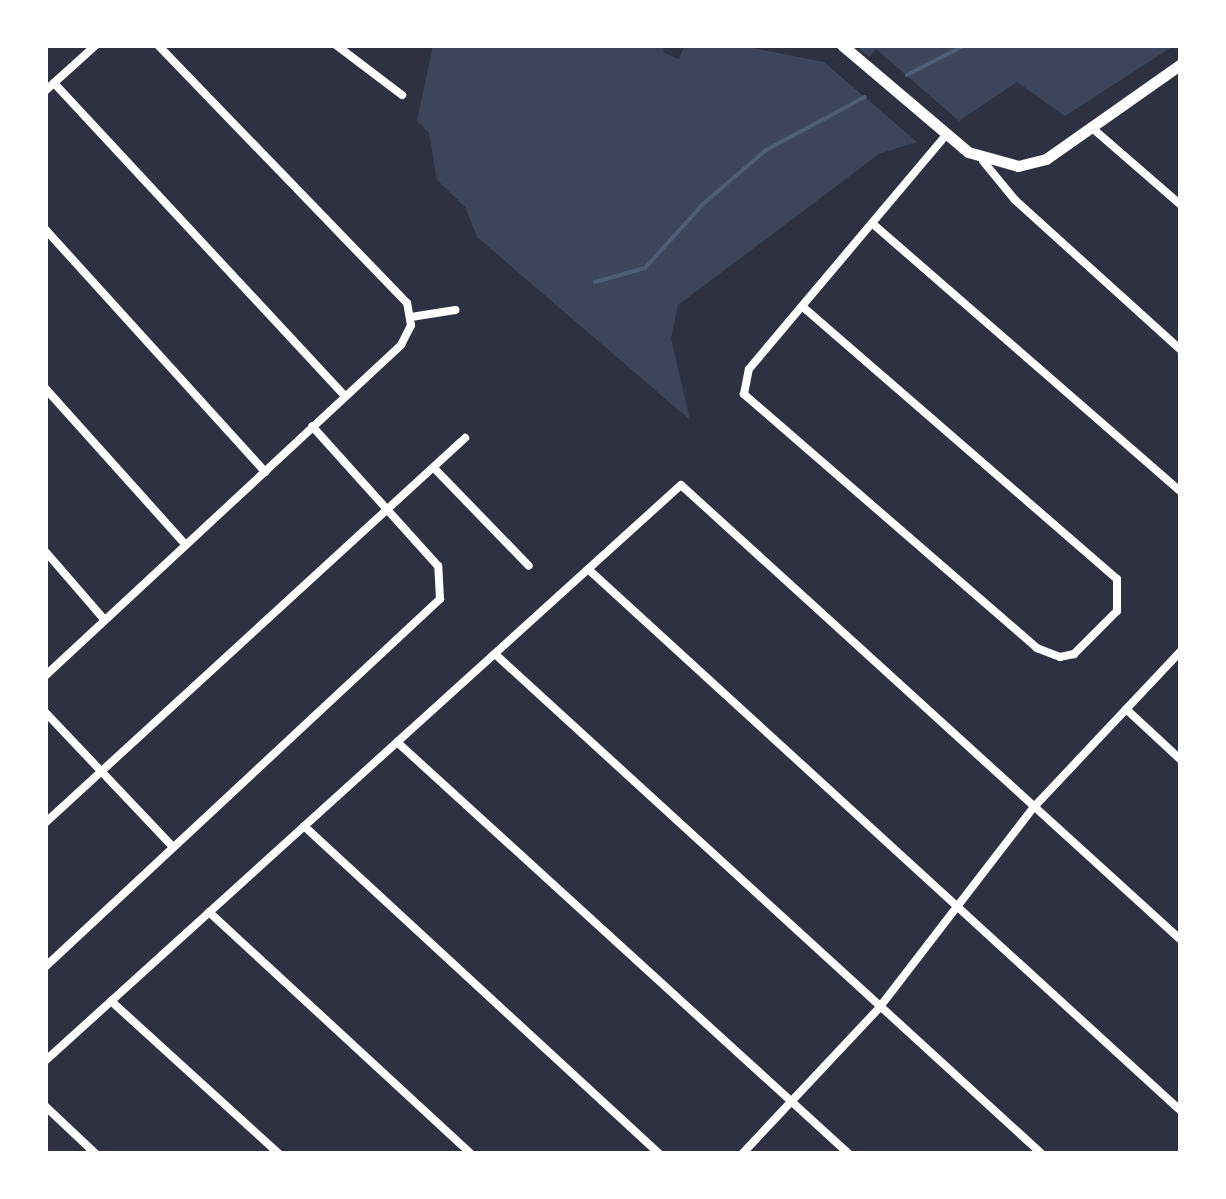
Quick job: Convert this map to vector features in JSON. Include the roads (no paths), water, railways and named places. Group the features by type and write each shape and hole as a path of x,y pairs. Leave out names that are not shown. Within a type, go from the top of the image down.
{"main road":[{"path":"842,45 945,136 983,161 1018,166 1046,159 1181,64"}],"street":[{"path":"45,91 96,45"},
{"path":"45,676 404,341 411,317 406,304 158,45"},
{"path":"336,45 402,96"},
{"path":"352,58 356,45"},
{"path":"54,83 345,396"},
{"path":"1091,128 1181,205"},
{"path":"803,308 1105,564 1122,596 1100,630 1074,654 1060,657 1037,648 744,394 750,369 945,136"},
{"path":"983,161 1014,200 1181,350"},
{"path":"872,224 1181,492"},
{"path":"45,229 265,472"},
{"path":"411,317 455,310"},
{"path":"45,388 185,544"},
{"path":"45,967 437,603 441,571 312,426"},
{"path":"45,823 465,438"},
{"path":"434,468 529,566"},
{"path":"45,1062 681,485 1181,940"},
{"path":"45,551 104,618"},
{"path":"588,569 1181,1111"},
{"path":"742,1154 879,1008 1032,808 1181,651"},
{"path":"495,654 1042,1154"},
{"path":"1126,709 1181,760"},
{"path":"45,712 173,847"},
{"path":"397,742 849,1154"},
{"path":"304,826 659,1154"},
{"path":"208,912 470,1154"},
{"path":"110,1001 279,1154"},
{"path":"45,1106 96,1154"}],"waterway":[{"path":"907,75 965,45"},
{"path":"595,282 645,268 703,204 766,150 865,97"}]}
